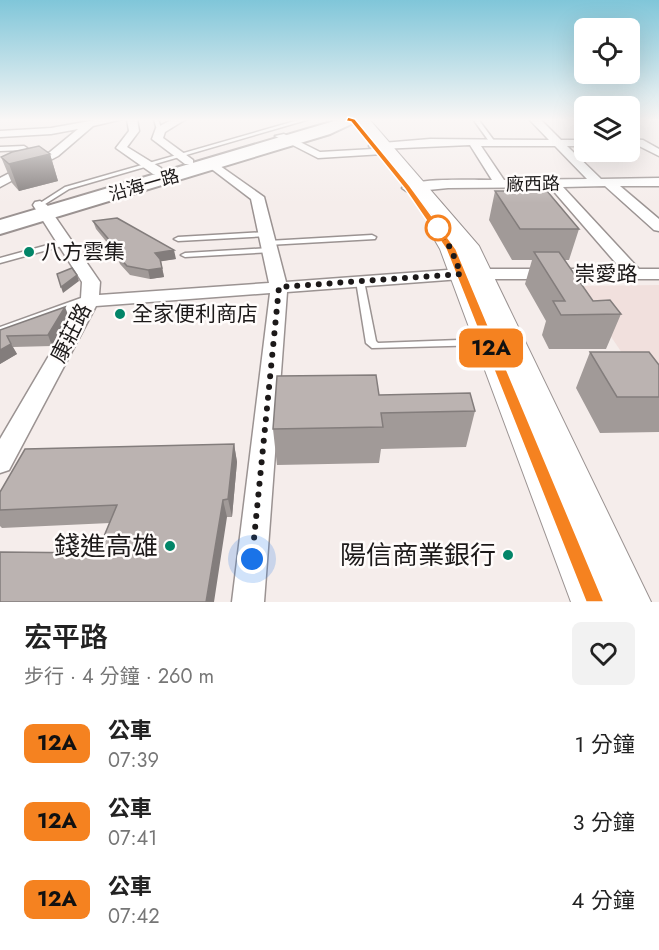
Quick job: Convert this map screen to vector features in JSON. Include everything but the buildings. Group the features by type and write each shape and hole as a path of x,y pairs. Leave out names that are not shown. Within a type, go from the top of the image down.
{"main road":[{"name":"沿海一路","path":"0,227 152,168 244,147"},
{"name":"沿海一路","path":"0,216 44,209 213,165 262,147"}],"street":[{"path":"4,170 44,147"},
{"path":"0,183 62,147"},
{"path":"122,147 152,168"},
{"path":"168,147 185,159"},
{"path":"301,147 318,155 378,147"},
{"path":"379,147 462,236 489,342 594,602"},
{"path":"477,147 501,184"},
{"path":"562,147 659,227"},
{"path":"4,170 24,148"},
{"path":"213,165 257,197 279,287 248,602"},
{"name":"廠西路","path":"414,187 659,182"},
{"path":"553,183 634,274"},
{"name":"康莊路","path":"0,462 90,302 91,282 44,209"},
{"path":"471,274 628,602"},
{"name":"崇愛路","path":"0,334 90,302 471,274 659,274"}],"lane":[{"path":"185,159 222,147"},
{"path":"0,149 24,148"},
{"path":"185,255 268,243 372,237"},
{"path":"178,239 268,243"},
{"path":"0,261 66,242"},
{"path":"360,281 371,343 375,346 489,342"}],"shaded area":[{"path":"659,285 659,408 577,286"}],"bus line":[{"name":"12A","path":"374,147 408,188 451,249 594,602"}],"place":[{"name":"八方雲集","path":"29,252"},
{"name":"全家便利商店","path":"120,314"},
{"name":"錢進高雄","path":"170,546"},
{"name":"陽信商業銀行","path":"508,555"}],"route":[{"path":"252,559 279,287 461,274 445,238 432,221 438,228"}]}
